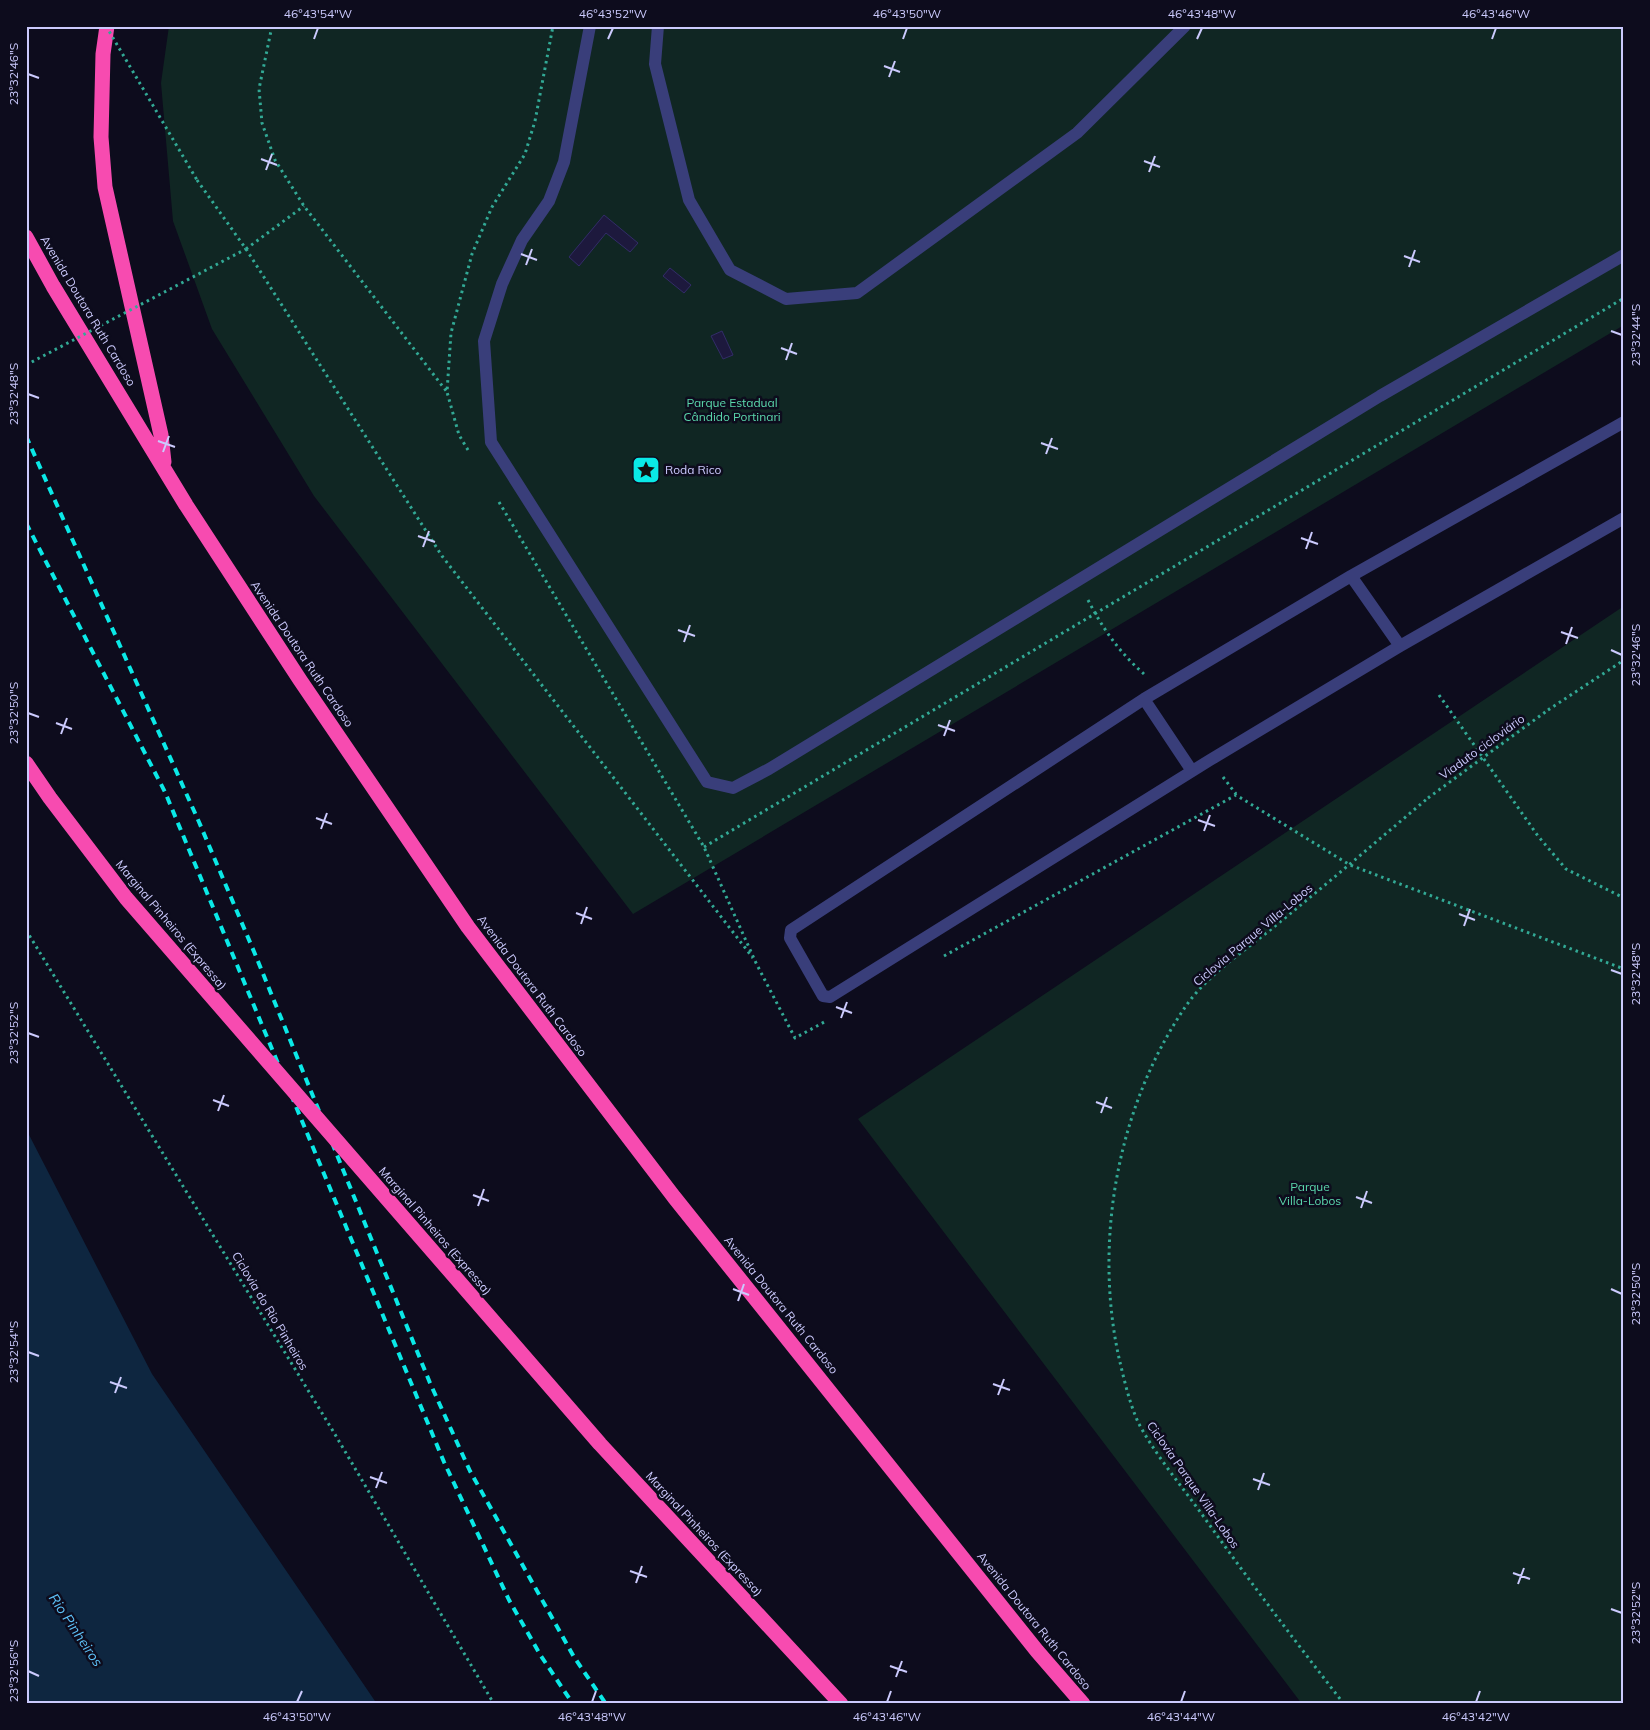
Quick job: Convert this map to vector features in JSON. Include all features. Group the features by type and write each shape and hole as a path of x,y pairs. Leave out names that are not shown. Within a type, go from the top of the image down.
{"highway":[{"path":"107,26 103,54 101,136 105,187 161,435 164,466"},
{"name":"Avenida Doutora Ruth Cardoso","path":"26,237 53,286 186,505 300,680 468,927 674,1197 1037,1652 1083,1704"},
{"name":"Marginal Pinheiros (Expressa)","path":"26,762 50,798 126,898 600,1444 841,1704"}],"lane":[{"path":"590,26 564,162 549,201 522,240 502,284 484,341 491,442 707,782 733,788 770,769 1380,396 1624,255"},
{"path":"658,26 655,64 689,200 730,270 786,298 857,293 1077,133 1185,26"},
{"path":"1624,422 1351,576 1144,699 792,930 790,938 823,996 830,997 1192,771 1400,646 1624,518"},
{"path":"1351,576 1400,646"},
{"path":"1144,699 1192,771"}],"path":[{"path":"107,26 197,180 246,249 442,556 756,963"},
{"path":"272,26 259,89 262,123 275,160 304,206 447,392"},
{"path":"469,452 459,434 447,392 451,333 472,254 492,207 525,154 535,121 552,26"},
{"path":"26,365 246,249 304,206"},
{"path":"704,847 1624,298"},
{"path":"494,495 704,847 756,963 795,1038 830,1019"},
{"path":"1077,580 1109,638 1124,657"},
{"name":"Viaduto cicloviário","path":"1428,798 1548,710 1624,660"},
{"path":"1439,696 1538,836 1566,869 1624,898"},
{"path":"942,957 1236,795 1350,865 1624,969"},
{"name":"Ciclovia Parque Villa-Lobos","path":"1344,1704 1264,1600 1139,1423 1125,1384 1111,1321 1108,1247 1114,1186 1123,1147 1143,1091 1160,1053 1189,1003 1210,979 1350,865 1428,798"},
{"name":"Ciclovia do Rio Pinheiros","path":"26,930 333,1431 494,1704"}],"green space":[{"name":"Parque Estadual Cândido Portinari","path":"169,26 1624,26 1624,325 633,914 314,496 212,329 173,221 161,83"},
{"name":"Parque Villa-Lobos","path":"1624,606 1624,1704 1302,1704 858,1119"}],"water":[{"name":"Rio Pinheiros","path":"26,1129 152,1374 377,1704 26,1704"}],"building":[{"path":"604,215 638,243 630,252 606,233 579,266 569,257"},
{"path":"670,268 691,285 684,293 663,276"},
{"path":"722,331 733,355 723,359 711,336"}],"railway":[{"path":"26,436 199,822 255,954 430,1383 470,1471 574,1657 606,1704"},
{"path":"26,523 165,792 444,1462 509,1600 541,1656 573,1704"}],"place":[{"name":"Roda Rico","path":"646,470"}]}
